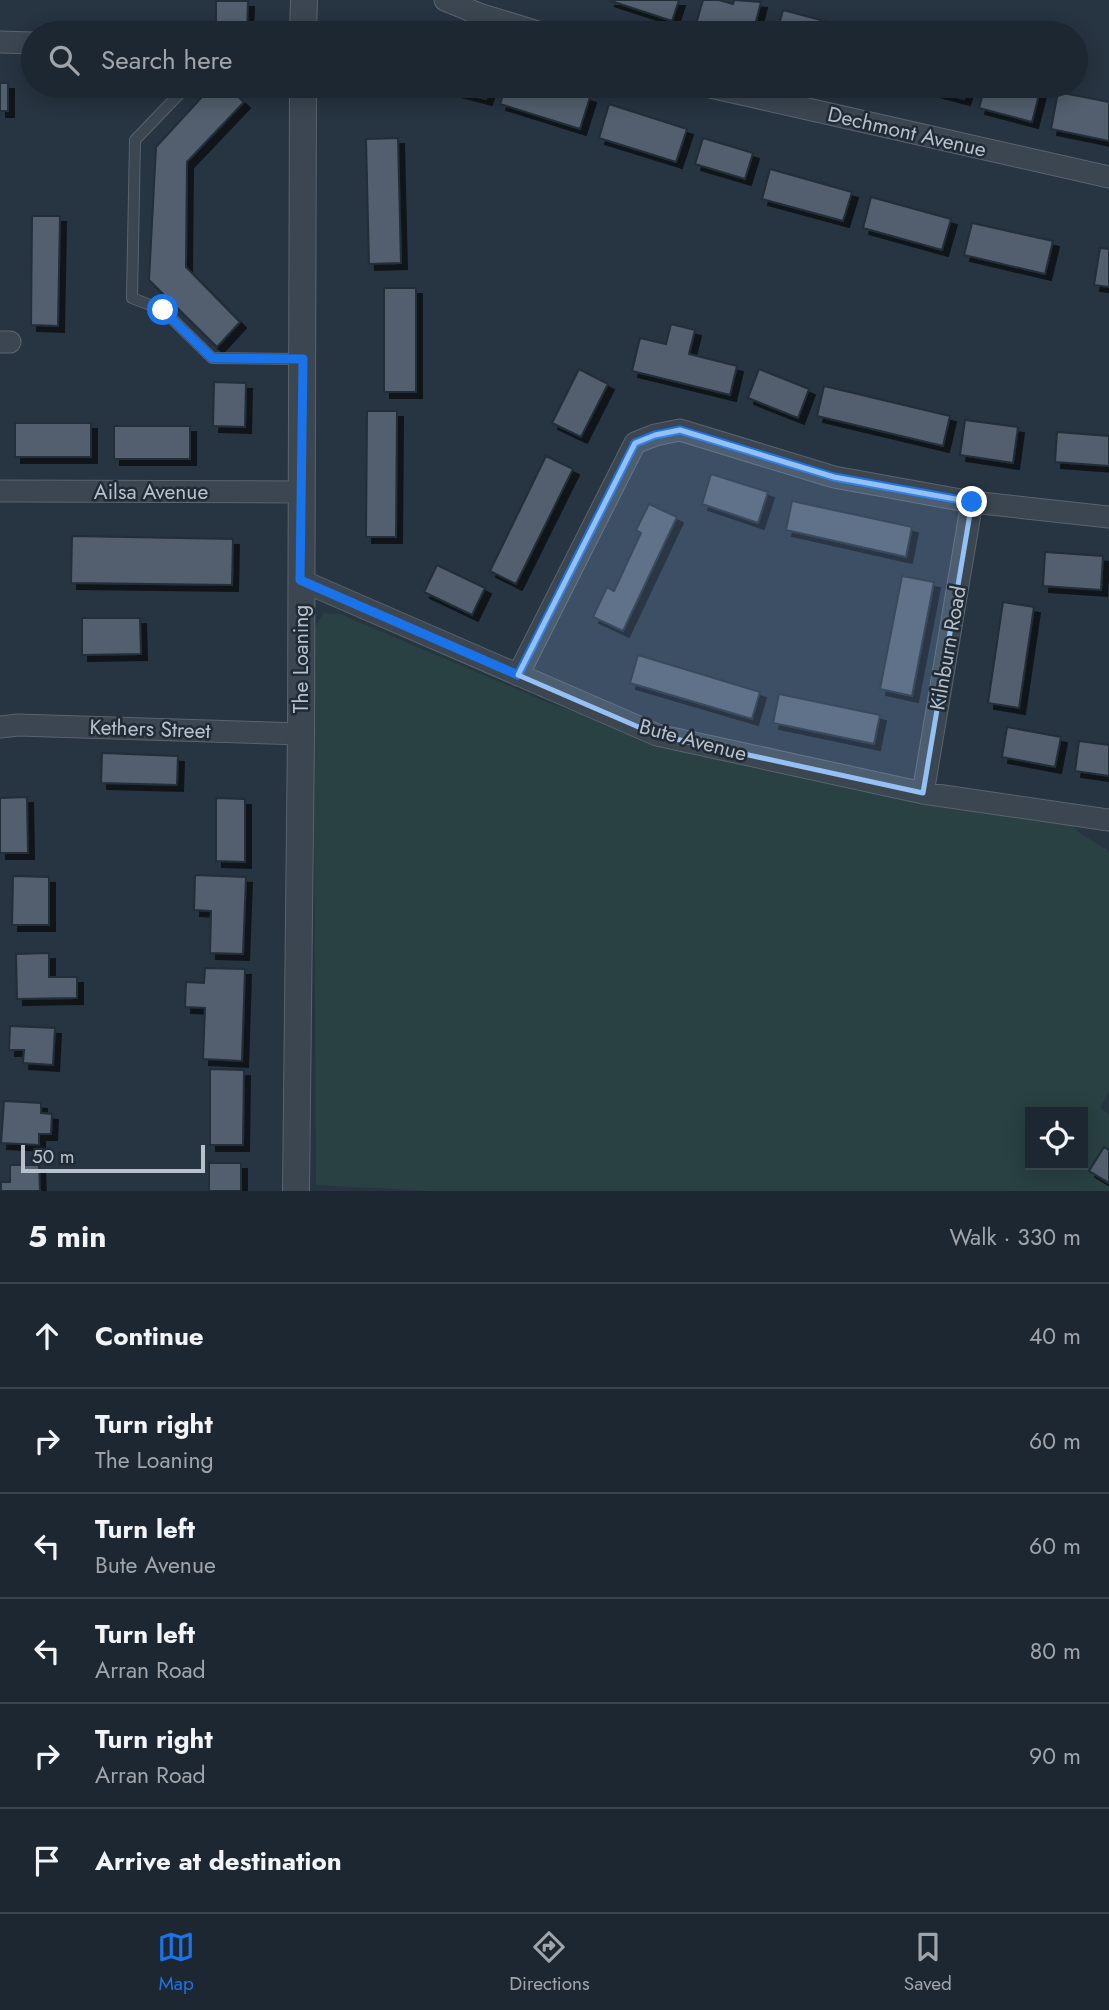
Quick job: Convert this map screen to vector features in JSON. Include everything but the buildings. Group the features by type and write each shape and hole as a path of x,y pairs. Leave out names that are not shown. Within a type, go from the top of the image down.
{"street":[{"path":"303,21 304,0"},
{"path":"445,0 502,21"},
{"path":"0,41 21,42"},
{"name":"The Loaning","path":"296,1191 303,98"},
{"name":"Dechmont Avenue","path":"759,98 1109,177"},
{"path":"518,675 635,443 655,435 680,430 834,477 972,502 1109,517"},
{"name":"Ailsa Avenue","path":"0,491 302,492"},
{"name":"Kilnburn Road","path":"923,793 972,502"},
{"name":"Bute Avenue","path":"300,580 657,735 923,793 1109,820"},
{"name":"Kethers Street","path":"0,727 18,725 301,734"}],"lane":[{"path":"175,98 135,140 131,298 163,310 212,358 303,359"}],"highlighted area":[{"path":"680,430 834,477 972,502 923,793 657,735 518,675 635,443 655,435"}],"green space":[{"path":"323,613 340,614 554,705 710,755 1064,817 1081,834 1109,851 1109,1092 1100,1108 1109,1114 1109,1150 1103,1147 1090,1171 1109,1183 1109,1191 429,1191 316,1185 313,631"}],"route":[{"path":"163,310 212,358 303,359 300,580 518,675 635,443 655,435 680,430 834,477 972,502"}]}
